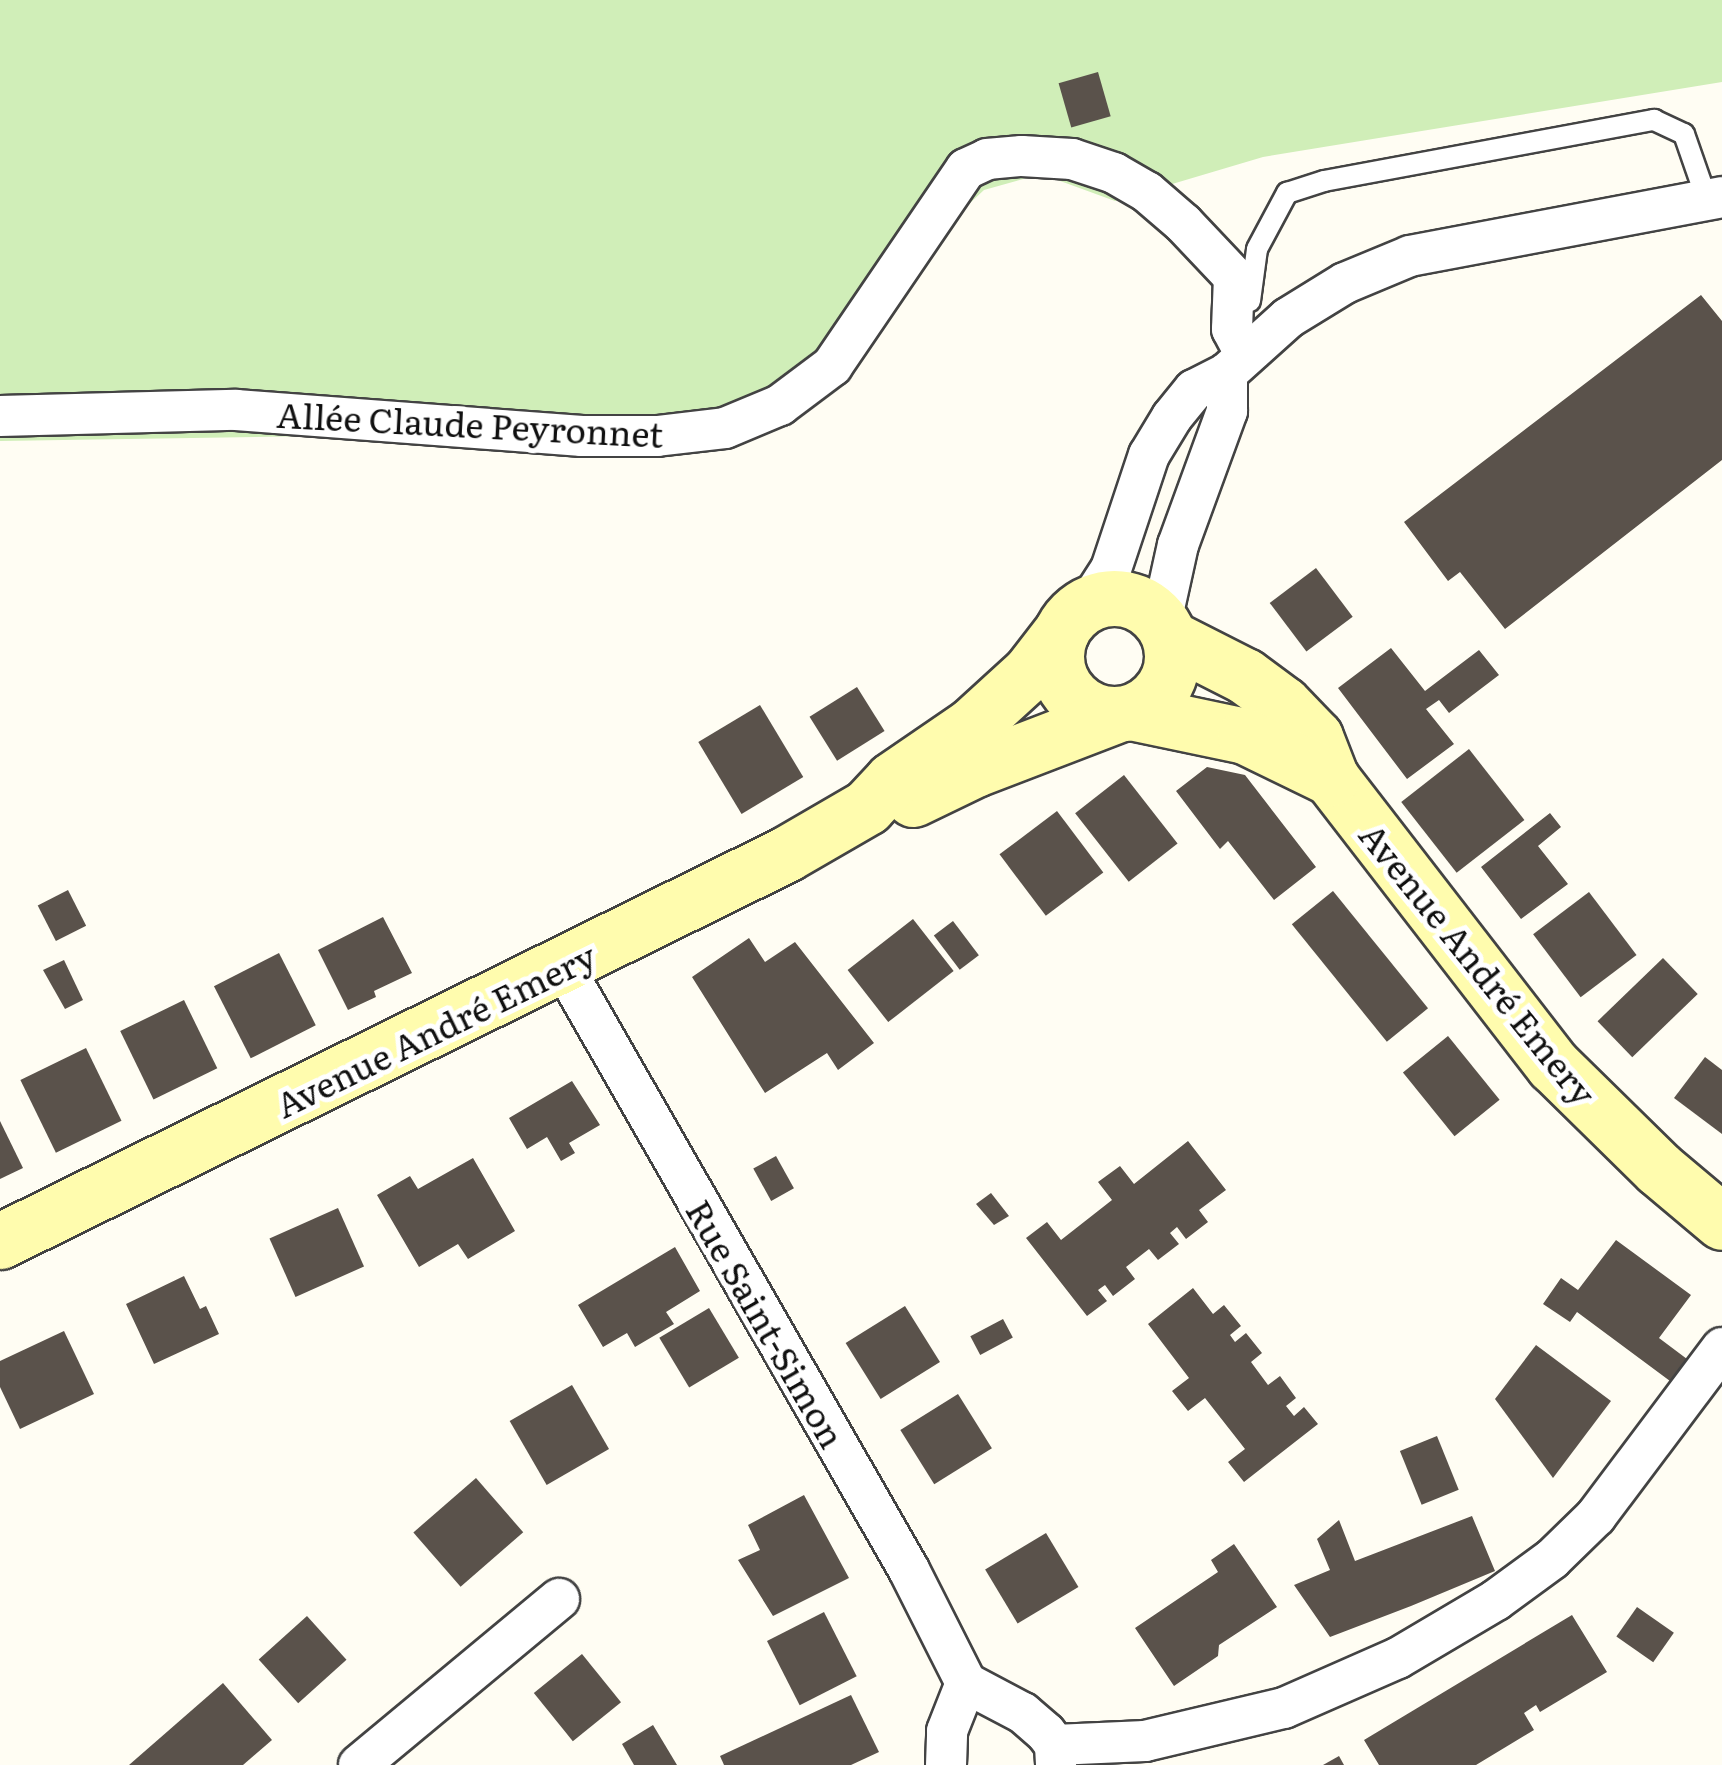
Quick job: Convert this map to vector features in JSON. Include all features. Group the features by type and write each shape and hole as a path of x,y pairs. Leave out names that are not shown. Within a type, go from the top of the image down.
{"street":[{"name":"Allée Claude Peyronnet","path":"0,416 236,410 582,436 657,436 725,428 780,405 832,366 966,169 987,160 1022,156 1072,159 1114,173 1147,192 1234,277 1232,329 1236,363 1227,410 1178,545 1166,630"},
{"path":"1075,618 1128,599 1166,630 1170,675 1161,692 1122,714 1078,704 1066,690 1055,652 1075,618 1111,569 1149,455 1172,418 1194,390 1236,363 1288,318 1345,283 1410,256 1714,198"},
{"name":"Avenue André Emery","path":"0,1241 786,854 866,807 892,780 986,713 1030,672 1075,618"},
{"name":"Avenue André Emery","path":"1166,630 1245,676 1284,704 1314,737 1331,778 1553,1065 1659,1169 1722,1222"},
{"name":"Avenue André Emery","path":"866,807 904,804 975,768 1122,714 1245,736 1331,778"},
{"name":"Rue Saint-Simon","path":"563,966 909,1570 966,1683"},
{"path":"946,1765 948,1732 966,1683 1022,1712 1056,1755 1145,1742 1284,1708 1398,1658 1480,1610 1552,1559 1596,1516 1722,1348"},
{"path":"359,1765 559,1600"}],"lane":[{"path":"1236,363 1258,250 1287,193 1324,181 1654,120 1684,134 1714,198"}],"green space":[{"path":"0,0 1722,0 1722,82 1263,157 1115,201 1041,174 984,190 955,217 905,296 838,382 727,449 380,435 0,441"}],"building":[{"path":"1098,72 1111,116 1071,128 1059,83"},
{"path":"1701,295 1722,321 1722,460 1505,629 1460,572 1448,581 1404,522"},
{"path":"1316,568 1353,617 1306,652 1270,603"},
{"path":"1391,648 1425,691 1479,650 1499,675 1449,713 1439,700 1426,709 1454,744 1407,779 1338,688"},
{"path":"857,687 885,731 837,761 810,717"},
{"path":"760,705 803,777 742,814 698,742"},
{"path":"1469,749 1524,820 1457,873 1401,802"},
{"path":"1207,767 1245,775 1316,867 1274,900 1228,841 1220,849 1176,791"},
{"path":"1124,775 1178,844 1129,882 1075,813"},
{"path":"1057,811 1103,872 1046,916 999,854"},
{"path":"1550,813 1561,827 1538,846 1568,884 1521,919 1481,867"},
{"path":"68,890 86,926 56,941 38,905"},
{"path":"1333,891 1428,1008 1387,1042 1292,924"},
{"path":"1589,892 1637,955 1581,997 1533,934"},
{"path":"383,917 412,973 374,991 376,997 348,1010 318,950"},
{"path":"913,919 954,971 888,1022 848,970"},
{"path":"953,921 979,955 960,970 934,935"},
{"path":"749,938 765,962 795,942 874,1043 838,1070 827,1053 765,1093 692,977"},
{"path":"279,953 316,1025 251,1058 214,986"},
{"path":"1663,958 1698,994 1632,1057 1598,1021"},
{"path":"64,960 83,1000 65,1009 43,970"},
{"path":"184,1000 217,1068 154,1099 120,1031"},
{"path":"1448,1036 1500,1100 1455,1136 1403,1073"},
{"path":"86,1048 122,1121 56,1153 20,1080"},
{"path":"1705,1057 1722,1070 1722,1134 1674,1098"},
{"path":"572,1081 600,1125 569,1143 575,1153 561,1161 547,1137 527,1149 509,1118"},
{"path":"0,1121 23,1168 0,1179"},
{"path":"1188,1141 1226,1190 1199,1210 1208,1222 1186,1239 1177,1227 1170,1233 1179,1244 1158,1260 1149,1249 1126,1267 1135,1279 1113,1296 1105,1285 1098,1290 1107,1301 1087,1316 1026,1238 1047,1222 1061,1240 1112,1200 1098,1182 1120,1166 1134,1184"},
{"path":"776,1156 794,1188 771,1201 753,1169"},
{"path":"473,1158 515,1231 468,1259 458,1244 419,1267 377,1195 410,1176 418,1189"},
{"path":"991,1193 1009,1216 994,1225 976,1204"},
{"path":"338,1208 364,1266 296,1297 269,1239"},
{"path":"1616,1240 1691,1295 1659,1338 1687,1359 1670,1381 1577,1312 1570,1322 1543,1304 1561,1278 1578,1290"},
{"path":"675,1247 700,1291 666,1312 674,1324 635,1347 627,1333 603,1347 578,1305"},
{"path":"184,1276 200,1309 206,1306 219,1334 154,1364 126,1304"},
{"path":"1193,1288 1213,1314 1224,1305 1241,1326 1230,1335 1235,1342 1246,1333 1262,1353 1251,1362 1268,1385 1280,1376 1296,1398 1286,1406 1294,1416 1304,1407 1318,1424 1244,1482 1228,1462 1245,1449 1205,1398 1188,1411 1172,1391 1189,1378 1148,1324"},
{"path":"905,1306 940,1362 881,1399 846,1343"},
{"path":"709,1308 739,1358 689,1388 659,1338"},
{"path":"1003,1319 1013,1338 980,1355 970,1336"},
{"path":"64,1331 94,1394 20,1429 0,1387 0,1361"},
{"path":"1536,1345 1611,1401 1553,1478 1495,1399"},
{"path":"572,1385 609,1449 547,1485 510,1421"},
{"path":"958,1394 992,1448 934,1484 900,1430"},
{"path":"1437,1436 1459,1490 1422,1505 1400,1451"},
{"path":"476,1478 523,1532 461,1587 413,1532"},
{"path":"804,1495 849,1578 773,1616 738,1560 760,1550 748,1525"},
{"path":"1472,1516 1495,1571 1411,1606 1330,1637 1294,1585 1330,1570 1317,1539 1339,1520 1355,1561"},
{"path":"1046,1533 1078,1587 1018,1624 985,1570"},
{"path":"1234,1544 1277,1607 1219,1645 1218,1656 1174,1686 1135,1628 1218,1572 1211,1560"},
{"path":"1637,1607 1674,1633 1653,1662 1616,1636"},
{"path":"824,1612 857,1676 800,1705 767,1641"},
{"path":"1572,1615 1607,1672 1540,1712 1536,1705 1524,1713 1534,1730 1476,1765 1379,1765 1364,1740"},
{"path":"307,1616 346,1660 298,1703 259,1659"},
{"path":"582,1654 621,1702 573,1741 534,1693"},
{"path":"223,1683 272,1740 243,1765 129,1765"},
{"path":"851,1695 879,1752 851,1765 724,1765 720,1756"},
{"path":"653,1725 677,1765 634,1765 622,1744"},
{"path":"1339,1756 1344,1765 1323,1765"}]}
